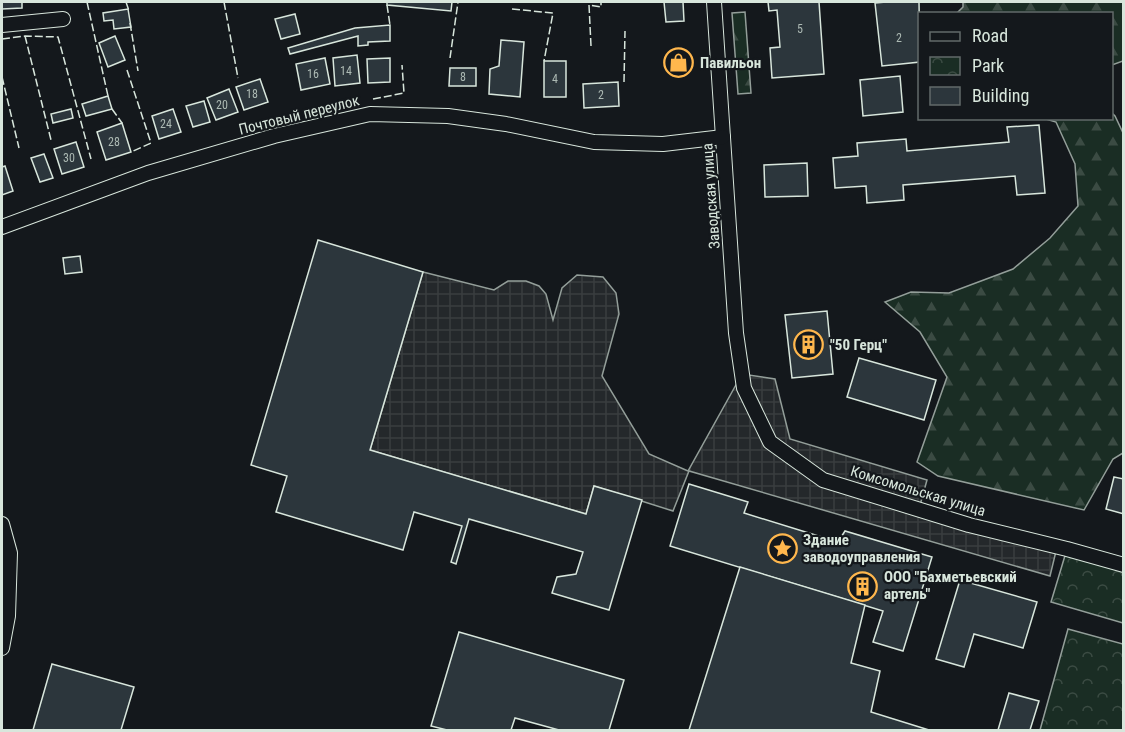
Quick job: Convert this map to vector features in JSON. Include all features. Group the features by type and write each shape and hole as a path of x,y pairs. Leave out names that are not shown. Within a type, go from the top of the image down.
{"street":[{"name":"Заводская улица","path":"714,2 736,333 744,388"},
{"path":"2,25 63,19"},
{"name":"Почтовый переулок","path":"2,227 148,173 274,136 370,114 448,116 506,124 594,142 663,144 723,137"},
{"name":"Комсомольская улица","path":"744,388 770,442 823,480 969,525 1124,565"},
{"path":"2,524 10,553 8,616 2,648"}],"green space":[{"path":"963,2 1123,2 1123,61 1113,65 1113,12 958,12 963,7"},
{"path":"745,12 751,93 738,94 732,13"},
{"path":"1113,114 1124,135 1123,453 1113,459 1084,510 938,476 917,462 947,377 920,332 885,302 911,292 949,293 1013,269 1050,238 1078,206 1075,164 1056,122 1049,120 1113,120"},
{"path":"1067,549 1123,564 1123,623 1051,602"},
{"path":"1068,629 1123,644 1123,730 1040,730"}],"shaded area":[{"path":"423,272 494,290 508,281 526,281 539,286 546,294 553,320 562,288 577,275 603,277 616,293 619,314 602,376 649,454 688,471 742,374 775,379 790,439 927,480 919,509 1057,547 1050,576 689,471 673,511 594,486 586,514 370,450"}],"building":[{"path":"2,2 22,2 22,8 2,9"},
{"path":"387,2 452,2 451,11 387,5"},
{"path":"664,2 683,2 684,21 666,22"},
{"path":"768,2 819,2 824,74 772,78 770,48 780,47 777,10 769,11"},
{"path":"919,2 918,62 882,66 875,3"},
{"path":"128,9 131,27 114,29 113,20 104,21 103,13"},
{"path":"295,14 300,34 281,39 275,19"},
{"path":"390,25 390,41 368,42 368,45 358,46 358,36 290,54 288,48 355,28"},
{"path":"115,36 125,60 108,67 99,43"},
{"path":"501,40 524,42 520,97 489,94 490,69 499,66"},
{"path":"673,53 686,54 685,71 672,70"},
{"path":"357,55 360,83 335,86 333,58"},
{"path":"325,58 330,84 301,90 296,64"},
{"path":"390,58 390,82 368,83 367,59"},
{"path":"544,61 566,61 566,97 544,97"},
{"path":"450,68 476,68 476,86 449,86"},
{"path":"900,76 903,112 863,116 860,80"},
{"path":"260,79 268,102 244,110 236,87"},
{"path":"618,82 619,106 584,108 583,84"},
{"path":"229,89 238,112 216,120 207,98"},
{"path":"108,96 112,109 86,116 82,104"},
{"path":"204,101 210,122 193,127 186,106"},
{"path":"71,109 73,118 53,123 51,114"},
{"path":"173,109 181,132 159,139 152,116"},
{"path":"122,123 131,152 106,160 97,132"},
{"path":"1039,125 1045,193 1017,195 1015,176 903,185 904,200 867,203 866,186 835,188 833,158 858,156 857,143 906,139 907,151 1009,142 1007,127"},
{"path":"76,142 84,167 62,174 54,149"},
{"path":"44,154 53,178 40,182 31,158"},
{"path":"807,163 808,196 765,197 764,165"},
{"path":"5,166 13,191 2,195 2,167"},
{"path":"318,240 423,272 370,450 586,514 594,486 642,500 609,610 552,593 557,577 576,574 583,552 469,519 456,564 451,562 462,526 414,512 403,550 276,512 287,476 251,465"},
{"path":"80,256 82,272 65,274 63,258"},
{"name":"\"50 Герц\"","path":"827,311 833,374 792,378 785,315"},
{"path":"859,358 936,380 924,420 847,397"},
{"path":"1114,477 1124,479 1124,514 1106,509"},
{"name":"ООО \"Бахметьевский артель\"","path":"689,484 748,502 744,513 838,542 845,531 932,557 903,651 873,642 883,611 670,546"},
{"path":"740,567 865,605 851,663 880,671 871,712 929,730 689,730"},
{"path":"960,580 1037,602 1023,648 974,634 964,667 936,659"},
{"path":"459,632 624,680 609,730 559,730 515,718 511,730 447,730 431,726"},
{"path":"52,664 134,687 121,730 33,730"},
{"path":"1009,693 1039,701 1030,730 998,730"}],"fence":[{"path":"87,2 108,96"},
{"path":"126,2 129,11"},
{"path":"224,2 238,78"},
{"path":"450,58 458,2"},
{"path":"591,46 589,5 601,7 601,2"},
{"path":"387,5 390,25"},
{"path":"512,9 553,13 544,61"},
{"path":"130,23 138,71"},
{"path":"624,82 625,31"},
{"path":"25,36 51,140"},
{"path":"2,39 25,36 58,37 91,159"},
{"path":"373,99 404,93 402,65"},
{"path":"127,70 151,143 131,152"},
{"path":"2,77 19,148"},
{"path":"112,109 122,123"}],"place":[{"name":"Павильон","path":"679,63"},
{"name":"\"50 Герц\"","path":"809,345"},
{"name":"Здание заводоуправления","path":"782,549"},
{"name":"ООО \"Бахметьевский артель\"","path":"863,586"}]}
